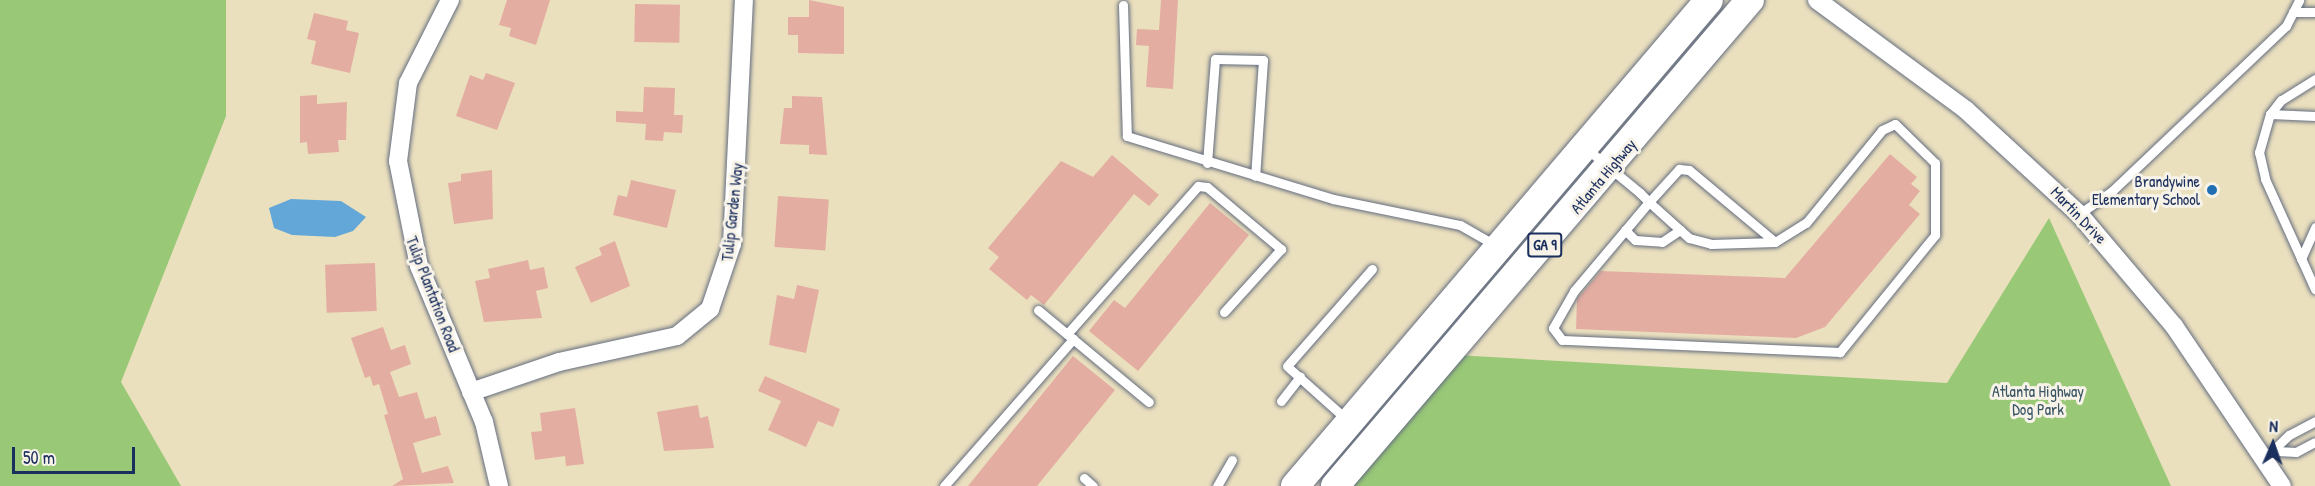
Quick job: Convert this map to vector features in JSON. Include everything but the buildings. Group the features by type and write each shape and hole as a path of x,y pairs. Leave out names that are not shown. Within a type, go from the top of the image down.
{"main road":[{"name":"Atlanta Highway","path":"1295,486 1348,421 1499,248 1709,0"},
{"name":"Atlanta Highway","path":"1335,486 1610,168 1750,0"}],"street":[{"name":"Tulip Plantation Road","path":"450,0 408,83 398,161 419,266 471,392 499,486"},
{"name":"Tulip Garden Way","path":"471,392 559,362 677,336 710,309 732,244 744,0"},
{"name":"Martin Drive","path":"1817,0 1966,110 2079,214 2174,326 2271,454 2282,486"}],"lane":[{"path":"2079,214 2145,160 2286,26 2299,0"},
{"path":"1123,5 1128,136 1207,163 1333,199 1460,225 1499,248"},
{"path":"2293,12 2315,12"},
{"path":"1207,163 1215,58 1263,60 1255,176"},
{"path":"2315,79 2294,89 2270,114 2259,152 2263,170 2315,289"},
{"path":"2270,114 2315,116"},
{"path":"1585,147 1649,202 1680,230 1711,244 1775,242 1806,223 1882,130 1895,124 1935,163 1939,180 1930,247 1840,352 1562,340 1553,328 1575,291 1649,202 1684,168 1775,242"},
{"path":"944,486 1198,186 1207,187 1281,249 1224,312"},
{"path":"2301,259 2315,227"},
{"path":"1625,230 1635,240 1662,242 1680,230"},
{"path":"1348,421 1288,367 1372,269"},
{"path":"1038,310 1149,402"},
{"path":"1281,401 1300,377"},
{"path":"2271,454 2289,435 2315,421"},
{"path":"2271,454 2296,452 2315,442"},
{"path":"1217,486 1232,460"},
{"path":"1084,478 1093,486"}],"green space":[{"path":"0,0 226,0 226,116 121,382 181,486 0,486"},
{"name":"Atlanta Highway Dog Park","path":"2049,218 2171,486 1344,486 1455,355 1947,383"}],"water":[{"path":"291,199 341,201 366,217 353,231 335,237 292,235 274,228 269,208"}],"place":[{"name":"Brandywine Elementary School","path":"2212,190"}]}
